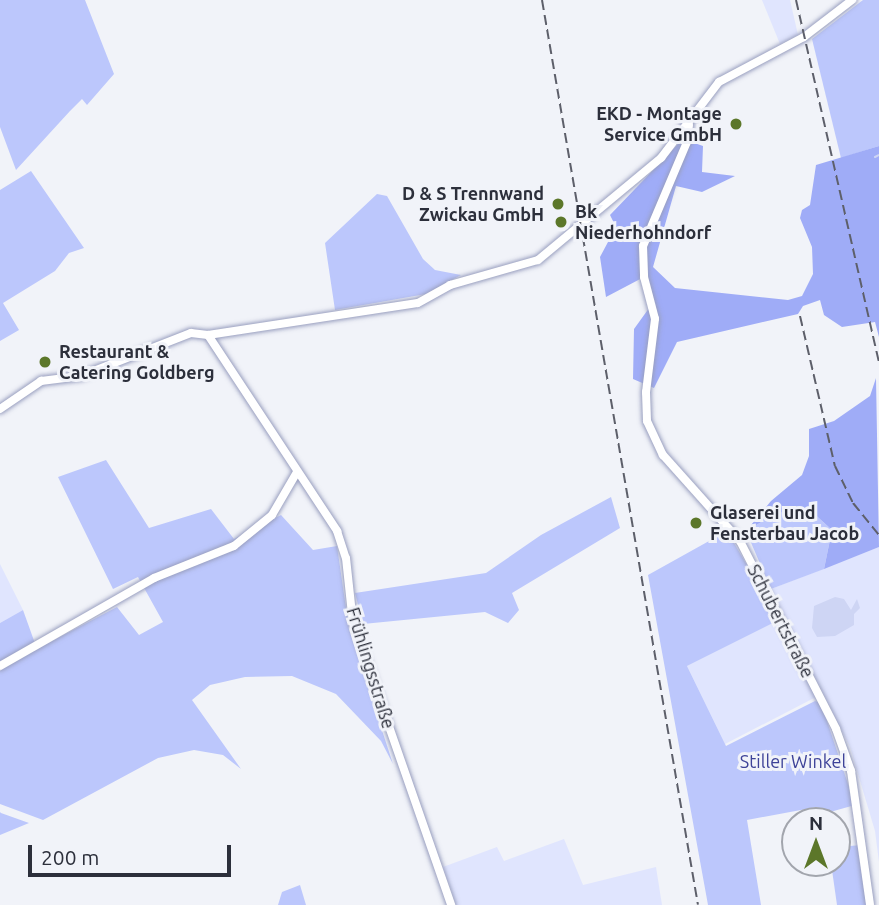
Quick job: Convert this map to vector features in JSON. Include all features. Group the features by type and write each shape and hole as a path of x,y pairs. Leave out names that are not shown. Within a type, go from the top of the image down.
{"street":[{"path":"0,409 41,381 81,376 191,333 208,335 418,303 450,285 530,264 629,187 661,158 719,82 804,37 852,0"},
{"name":"Schubertstraße","path":"689,122 687,142 643,246 655,319 646,391 648,421 663,455 740,541 836,729 851,771 870,905"},
{"name":"Frühlingsstraße","path":"208,335 337,531 346,558 353,623 451,905"},
{"path":"0,666 154,578 234,546 272,515 297,472"}],"shaded area":[{"path":"762,0 790,0 798,35 780,44"},
{"path":"683,139 703,146 702,172 735,176 702,192 676,186 653,267 675,288 788,300 802,296 813,274 812,247 800,218 802,210 810,205 816,165 879,146 879,337 875,322 842,327 824,315 820,300 803,306 798,314 677,342 654,388 633,379 634,329 652,304 644,277 606,297 600,257 616,227 610,215"},
{"path":"876,378 879,547 824,569 832,530 810,510 777,513 746,531 771,501 802,475 809,456 809,429 834,421 870,396"},
{"path":"879,547 879,862 875,831 850,747 771,589"},
{"path":"0,564 23,610 0,623"},
{"path":"835,597 844,599 851,610 857,599 860,608 854,614 854,625 835,636 817,637 812,628 814,606"},
{"path":"779,620 816,697 725,744 687,666"},
{"path":"564,839 583,885 656,867 662,905 456,905 443,867 497,847 504,861"}],"green space":[{"path":"0,0 85,0 114,74 87,105 82,99 16,170 0,127"},
{"path":"863,0 879,0 879,146 841,158 812,39"},
{"path":"31,171 84,248 69,253 55,271 3,303 19,330 0,341 0,190"},
{"path":"377,194 387,196 423,259 435,270 461,275 426,294 335,310 325,243"},
{"path":"106,460 149,528 211,509 234,539 281,515 313,550 337,546 349,629 393,764 381,741 336,694 292,676 245,677 210,685 192,700 241,769 223,755 194,750 158,758 43,820 0,804 0,623 23,610 37,649 117,607 139,635 163,622 138,577 113,589 58,477"},
{"path":"611,497 620,528 512,593 519,610 508,623 485,612 363,624 355,593 486,573 541,535"},
{"path":"810,510 832,530 824,569 771,589 746,531 777,513"},
{"name":"Stiller Winkel","path":"727,531 779,620 687,666 726,746 815,701 821,703 855,805 781,807 781,814 747,820 761,905 708,905 648,575"},
{"path":"1,813 29,823 0,835"},
{"path":"862,845 868,905 837,905 833,877 851,877 851,846"},
{"path":"300,885 306,905 278,905 282,892"}],"waterway":[{"path":"875,157 879,155"}],"railway":[{"path":"542,0 698,905"},
{"path":"796,0 879,363"},
{"path":"800,316 835,466 853,503 879,535"}],"place":[{"name":"EKD - Montage Service GmbH","path":"736,124"},
{"name":"D & S Trennwand Zwickau GmbH","path":"558,204"},
{"name":"Bk Niederhohndorf","path":"561,222"},
{"name":"Restaurant & Catering Goldberg","path":"45,362"},
{"name":"Glaserei und Fensterbau Jacob","path":"696,523"}]}
